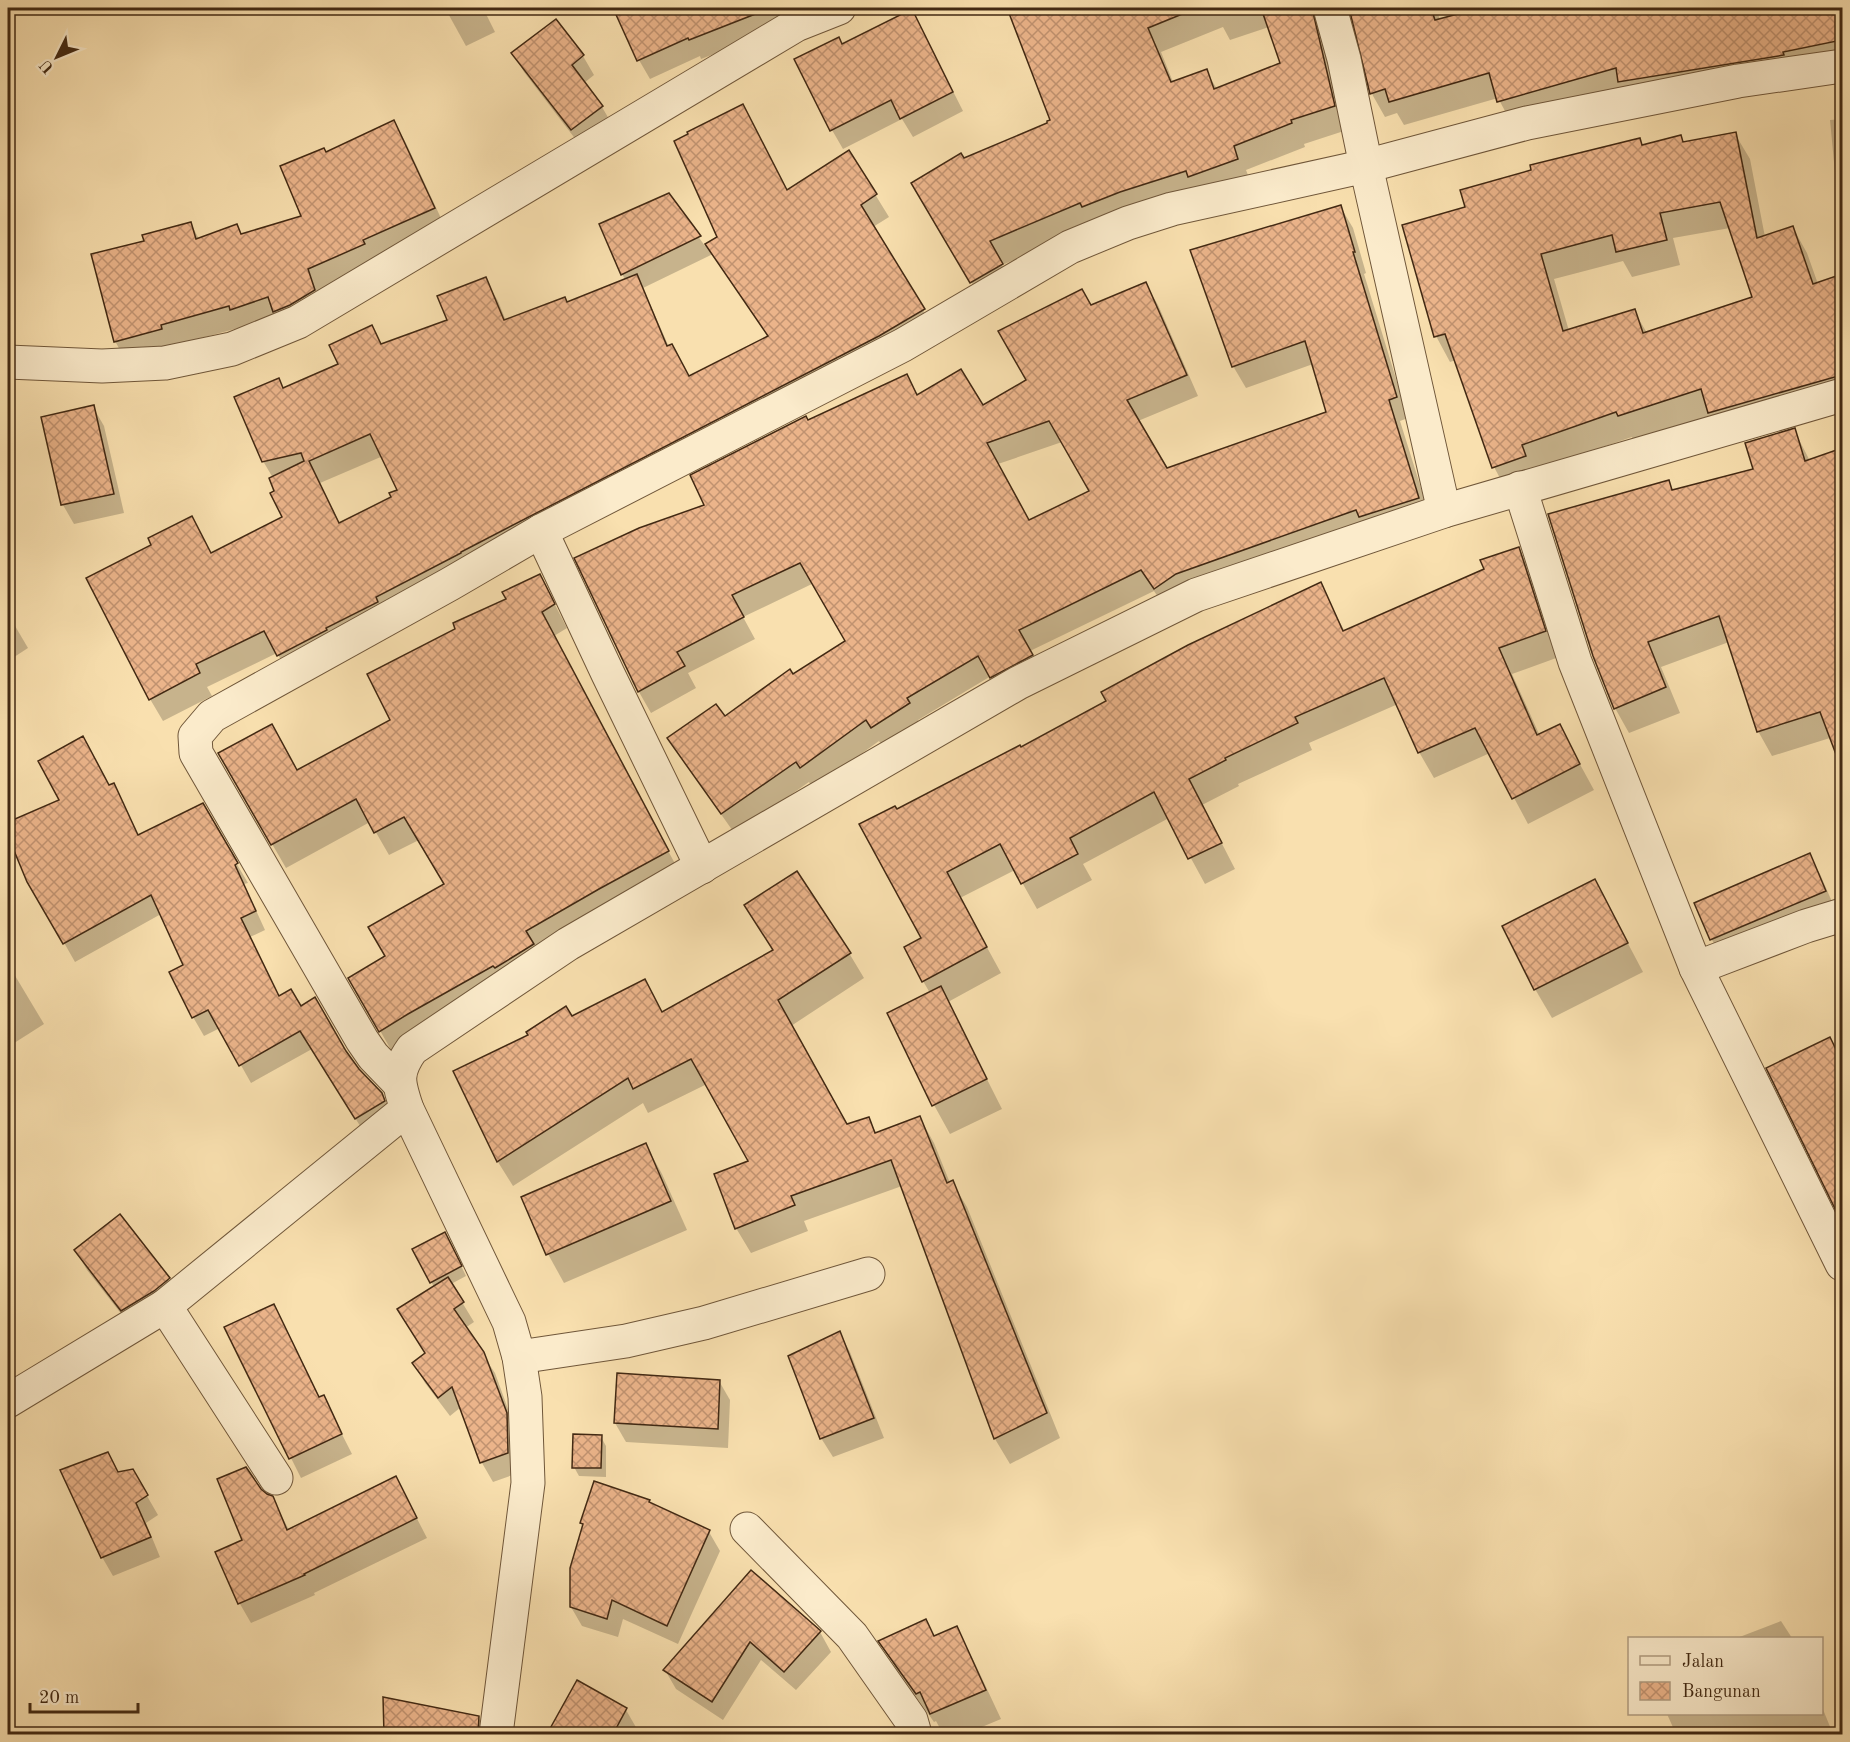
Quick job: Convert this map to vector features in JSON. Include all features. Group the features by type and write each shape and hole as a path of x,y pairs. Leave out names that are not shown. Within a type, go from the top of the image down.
{"street":[{"path":"8,362 102,366 165,363 232,349 298,322 796,25 838,8"},
{"path":"1330,8 1344,59 1444,511"},
{"path":"496,1734 528,1483 525,1397 519,1357 509,1322 403,1096 362,1040 196,753 195,736 212,716 541,531 903,345 1070,247 1128,223 1172,209 1366,166 1527,123 1738,81 1842,66"},
{"path":"8,1401 165,1306 342,1161 403,1096 402,1064 412,1049 568,944 1018,683 1196,595 1444,511 1842,395"},
{"path":"1520,488 1575,662 1696,968 1842,1264"},
{"path":"541,531 702,867"},
{"path":"1696,968 1806,926 1842,915"},
{"path":"519,1357 637,1339 704,1323 868,1274"},
{"path":"165,1306 276,1478"},
{"path":"747,1529 852,1636 911,1720 915,1734"}],"building":[{"path":"613,8 768,9 689,40 688,38 637,61"},
{"path":"1007,8 1197,8 1148,28 1171,82 1207,69 1214,89 1280,63 1261,8 1312,8 1335,106 1291,120 1292,123 1234,146 1238,159 1188,177 1186,171 1082,207 1080,203 990,241 1003,264 970,283 911,183 961,153 964,158 1050,120"},
{"path":"1349,8 1431,8 1435,20 1480,8 1842,8 1842,40 1783,52 1784,55 1618,82 1616,68 1497,102 1489,73 1389,102 1385,89 1370,94"},
{"path":"912,9 953,92 900,119 891,100 830,131 794,59 839,37 842,44"},
{"path":"556,19 584,55 572,65 603,106 571,130 511,53"},
{"path":"743,104 787,190 849,150 877,194 861,205 925,309 879,336 376,597 378,602 277,656 264,631 196,664 200,673 149,700 86,578 151,545 148,538 192,516 211,553 282,517 270,493 274,491 269,478 304,461 301,453 262,462 234,397 279,378 283,388 338,364 329,345 372,325 381,344 447,320 437,296 486,277 504,320 565,297 567,302 637,274 667,346 672,344 689,376 768,336 705,244 717,237 674,141 688,134 687,132","holes":["370,434 397,490 389,493 391,497 339,523 309,461"]},
{"path":"394,120 435,208 363,240 365,244 308,269 315,290 290,305 273,312 268,297 230,310 229,306 161,325 162,329 114,342 91,254 144,241 142,235 191,222 196,239 237,224 241,234 301,216 280,166 324,148 326,152"},
{"path":"1736,132 1757,238 1793,226 1813,284 1842,274 1842,375 1708,413 1701,389 1618,416 1616,412 1522,445 1526,456 1492,468 1445,334 1434,337 1402,225 1465,207 1460,190 1531,170 1530,165 1640,138 1642,145 1681,135 1683,142","holes":["1720,202 1752,297 1643,333 1635,309 1563,331 1541,254 1612,235 1616,252 1667,240 1660,213"]},
{"path":"669,193 701,236 621,275 599,224"},
{"path":"1341,205 1397,397 1389,400 1419,498 1359,517 1356,510 1176,574 1154,589 1141,570 1019,630 1033,655 990,678 978,656 907,698 910,703 871,728 866,720 800,768 796,762 721,814 667,738 716,704 725,716 790,669 793,674 845,641 800,563 732,595 744,617 677,652 685,666 638,692 574,558 639,528 704,505 690,475 806,416 808,420 907,374 917,395 961,369 983,405 1026,380 998,331 1082,289 1091,305 1146,282 1187,375 1127,400 1167,468 1326,412 1305,341 1232,367 1190,250","holes":["1049,421 1089,491 1029,520 987,443"]},
{"path":"94,405 114,494 61,505 41,417"},
{"path":"1795,428 1805,461 1842,448 1842,765 1840,765 1820,712 1757,732 1719,616 1648,642 1666,687 1614,709 1593,656 1548,514 1669,480 1672,490 1753,469 1745,443"},
{"path":"1519,547 1546,631 1499,648 1537,735 1560,724 1580,764 1512,799 1475,728 1418,753 1384,678 1295,717 1298,723 1225,758 1226,760 1189,779 1222,843 1188,859 1154,792 1070,838 1078,854 1021,884 1000,844 947,872 987,947 922,982 904,947 921,938 859,824 895,806 897,809 1020,745 1021,747 1106,701 1101,692 1188,645 1321,582 1343,631 1484,569 1480,560"},
{"path":"540,574 555,604 542,612 669,851 526,931 534,944 379,1032 348,978 385,956 368,927 444,884 404,817 374,833 356,799 271,845 218,753 272,724 297,770 390,720 367,674 455,629 453,623 506,599 502,592"},
{"path":"83,736 109,785 114,783 138,835 203,803 238,863 235,865 256,911 241,918 279,996 291,989 301,1006 315,997 346,1051 359,1069 382,1093 385,1101 355,1119 300,1031 239,1066 208,1010 192,1018 169,972 183,965 151,895 63,944 27,882 8,836 8,822 59,800 38,761"},
{"path":"1810,853 1826,891 1710,940 1694,903"},
{"path":"797,871 851,953 778,1000 847,1124 869,1117 875,1133 920,1116 947,1183 953,1180 1047,1413 994,1439 891,1160 791,1196 795,1205 735,1229 714,1174 748,1161 691,1059 633,1089 628,1078 497,1162 453,1071 528,1035 526,1032 566,1006 572,1016 645,979 662,1012 773,950 744,905"},
{"path":"1595,879 1628,943 1534,990 1502,926"},
{"path":"941,986 987,1079 932,1106 887,1013"},
{"path":"1830,1037 1842,1062 1842,1223 1766,1068"},
{"path":"646,1143 671,1201 546,1255 521,1197"},
{"path":"120,1214 170,1278 154,1291 121,1311 74,1250"},
{"path":"445,1232 462,1266 430,1283 412,1249"},
{"path":"448,1277 464,1302 454,1309 484,1352 507,1413 508,1453 480,1463 452,1387 438,1398 412,1363 425,1353 397,1309"},
{"path":"274,1304 319,1397 324,1395 342,1434 289,1459 224,1327"},
{"path":"840,1331 874,1418 820,1439 788,1356"},
{"path":"617,1373 720,1380 718,1429 614,1423"},
{"path":"573,1434 602,1435 601,1468 572,1468"},
{"path":"108,1452 118,1472 133,1469 148,1495 136,1503 151,1537 101,1558 60,1470"},
{"path":"246,1467 261,1489 273,1496 287,1530 396,1476 417,1518 305,1575 238,1604 215,1552 242,1540 217,1479"},
{"path":"594,1481 650,1500 649,1502 710,1530 667,1626 612,1600 607,1619 570,1607 570,1568 583,1524 580,1523"},
{"path":"751,1570 821,1631 784,1672 750,1642 712,1702 663,1670"},
{"path":"926,1619 934,1636 957,1626 986,1690 930,1714 920,1692 916,1694 878,1641"},
{"path":"577,1680 627,1708 613,1734 547,1734"},
{"path":"383,1697 479,1716 478,1734 384,1734"}]}
